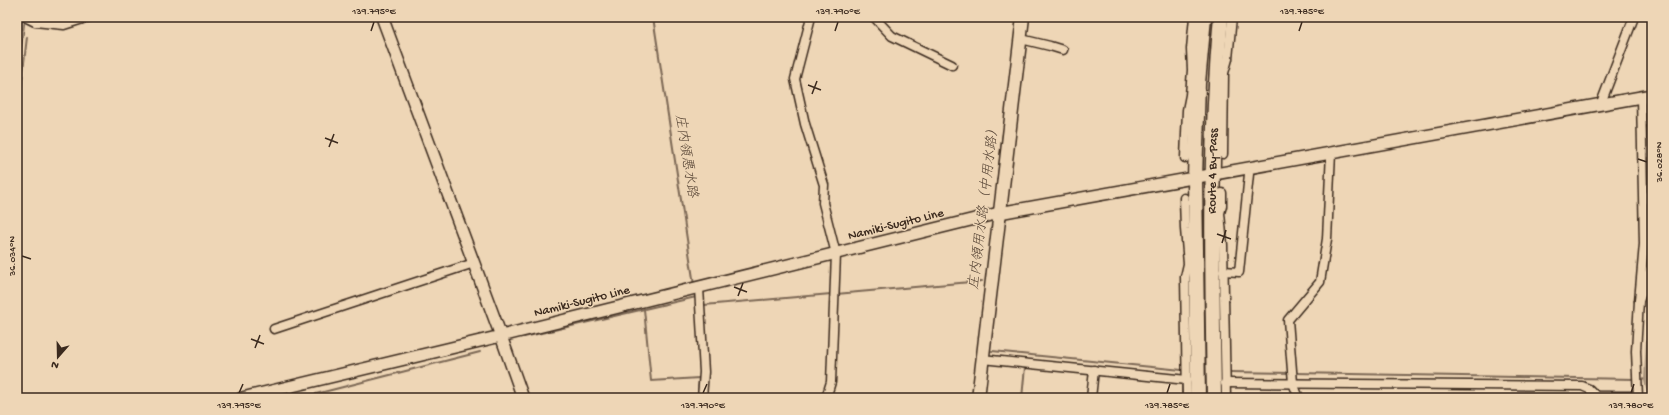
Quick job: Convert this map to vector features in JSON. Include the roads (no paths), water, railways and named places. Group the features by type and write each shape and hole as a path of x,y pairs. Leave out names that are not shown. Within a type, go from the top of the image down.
{"highway":[{"name":"Route 4 By-Pass","path":"1198,398 1191,253 1195,178 1195,83 1204,17"},
{"name":"Route 4 By-Pass","path":"1214,398 1217,224 1212,175 1220,82 1221,17"}],"main road":[{"path":"978,398 999,213 1024,17"}],"street":[{"path":"25,17 35,22 64,25 89,17"},
{"path":"382,17 474,262 523,398"},
{"path":"811,17 795,79 805,124 824,185 823,203 836,254 831,382 826,398"},
{"path":"874,17 892,36 952,65"},
{"path":"1185,158 1187,110 1195,83 1192,70 1191,49 1194,17"},
{"path":"1222,154 1220,82 1232,17"},
{"path":"1601,104 1634,17"},
{"path":"1021,39 1063,50"},
{"path":"1226,383 1582,386 1596,396 1638,397 1636,364 1644,244 1647,96"},
{"name":"Namiki-Sugito Line","path":"242,398 699,288 999,213 1647,96"},
{"path":"1299,398 1293,383 1288,320 1320,282 1327,239 1331,152"},
{"path":"1223,271 1239,272 1249,174 1248,168"},
{"path":"1222,193 1217,224 1223,271 1226,398"},
{"path":"1184,198 1185,229 1191,253 1186,277 1187,398"},
{"path":"274,329 474,262"},
{"path":"1639,301 1652,264"},
{"path":"699,288 704,372 702,398"},
{"path":"982,359 1187,380"},
{"path":"1091,398 1094,370"}],"waterway":[{"name":"庄内領悪水路","path":"653,17 694,285"},
{"path":"17,82 24,24"},
{"path":"17,122 27,37"},
{"name":"庄内領用水路（中用水路）","path":"997,184 1003,133"},
{"path":"836,294 982,281"},
{"path":"704,305 831,294"},
{"path":"524,337 696,297"},
{"path":"644,309 651,381 699,378 698,394"},
{"path":"1652,337 1650,380 1652,389"},
{"path":"992,351 1182,370"},
{"path":"300,398 480,352"},
{"path":"1022,398 1025,367 1027,368"},
{"path":"1044,369 1089,374"},
{"path":"1229,372 1291,373"},
{"path":"1295,373 1635,379"},
{"path":"1639,379 1650,380"},
{"path":"1182,383 1182,398"}]}
